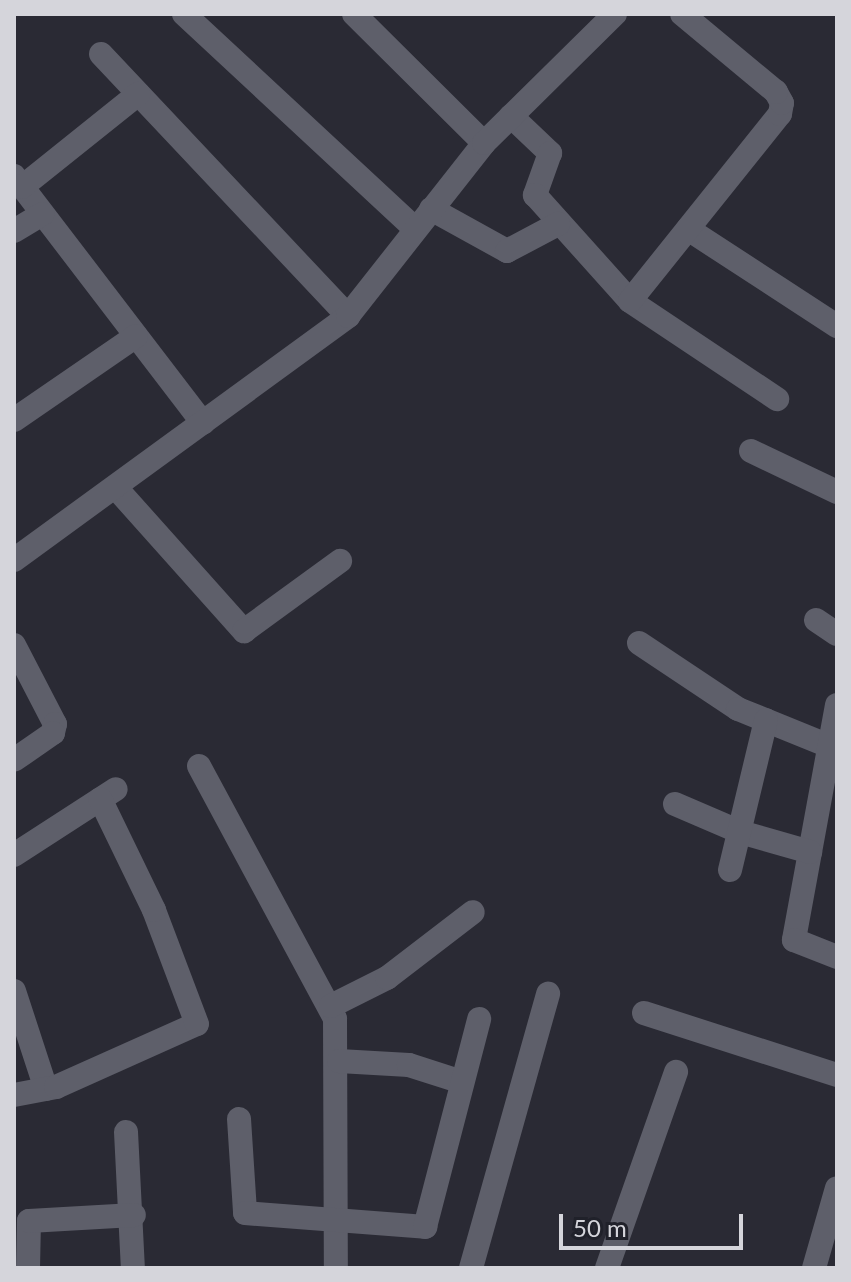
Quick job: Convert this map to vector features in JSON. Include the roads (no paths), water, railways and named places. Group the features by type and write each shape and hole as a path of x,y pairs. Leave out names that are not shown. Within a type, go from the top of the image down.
{"street":[{"path":"184,14 415,229"},
{"path":"354,14 484,143"},
{"path":"14,560 117,489 348,316 484,143 615,14"},
{"path":"630,301 780,114 782,103 776,92 682,14"},
{"path":"101,54 348,316"},
{"path":"138,94 18,181 203,423"},
{"path":"511,116 550,153 534,188 558,224 630,301 777,399"},
{"path":"431,209 507,251 558,224"},
{"path":"14,231 42,214"},
{"path":"688,229 837,326"},
{"path":"14,420 136,336"},
{"path":"751,451 837,492"},
{"path":"117,489 244,631 340,561"},
{"path":"816,620 837,634"},
{"path":"639,643 738,709 829,746"},
{"path":"14,645 55,724 53,733 14,760"},
{"path":"837,705 794,940 837,957"},
{"path":"730,870 766,720"},
{"path":"199,766 331,1006 339,1061 336,1268"},
{"path":"14,855 108,794 197,1024 46,1089 14,1095"},
{"path":"675,804 740,832 810,852"},
{"path":"331,1006 394,973 473,912"},
{"path":"14,991 46,1089"},
{"path":"471,1268 548,994"},
{"path":"644,1013 837,1075"},
{"path":"239,1119 245,1213 425,1227 459,1081 479,1019"},
{"path":"339,1061 409,1065 459,1081"},
{"path":"607,1268 676,1072"},
{"path":"126,1132 134,1215 133,1268"},
{"path":"822,1266 837,1188"},
{"path":"28,1268 29,1221 134,1215"}]}
